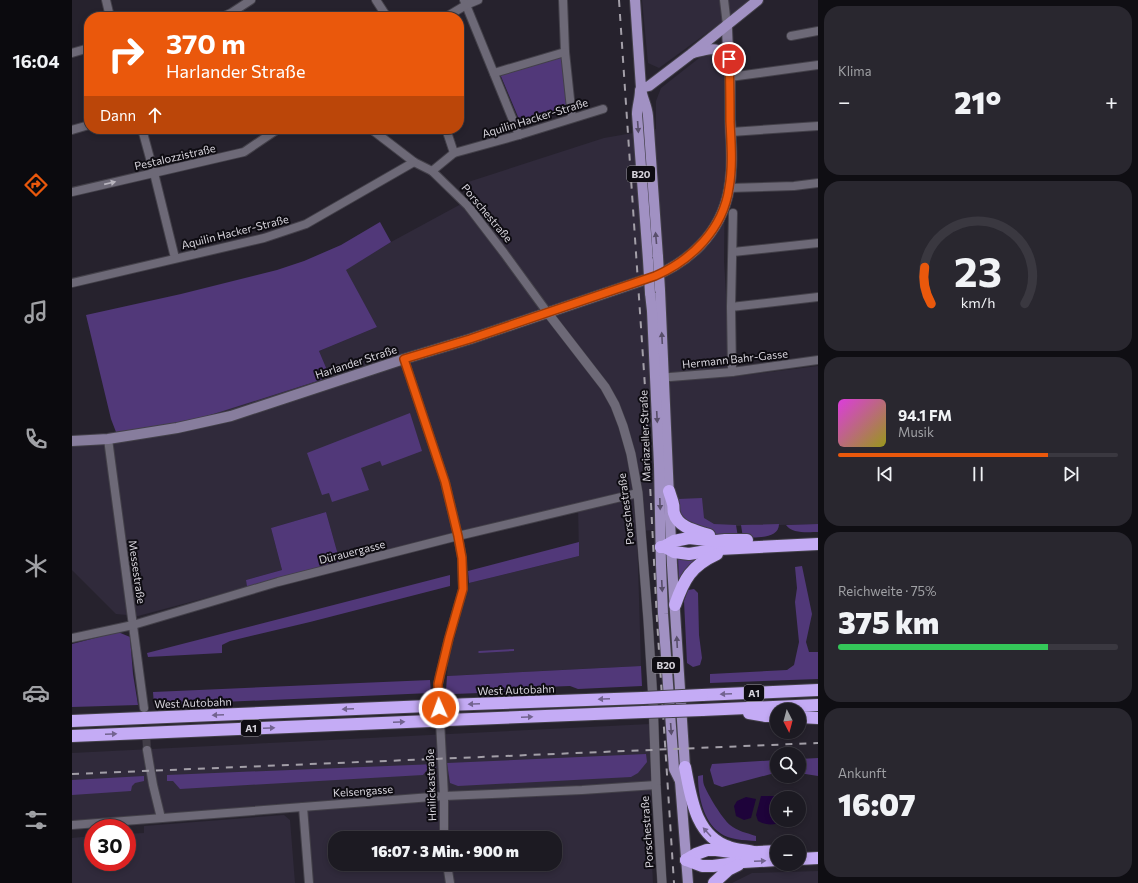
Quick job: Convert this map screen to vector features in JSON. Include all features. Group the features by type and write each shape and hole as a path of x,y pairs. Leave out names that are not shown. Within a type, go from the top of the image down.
{"highway":[{"path":"669,491 676,518 684,526 727,544 818,544"},
{"path":"667,547 674,552 689,554 737,541 818,538"},
{"path":"675,605 681,588 694,568 727,544"},
{"name":"West Autobahn","path":"72,721 818,690"},
{"name":"A1","path":"72,736 818,705"},
{"path":"726,709 770,716"},
{"path":"806,717 818,718"},
{"path":"685,767 691,800 696,815 701,825 709,835 718,842 730,848 754,852"},
{"path":"686,860 707,850 739,853 770,851"},
{"path":"806,851 818,850"},
{"path":"806,859 818,858"},
{"path":"686,860 702,866 770,860"},
{"path":"714,883 728,870 743,862"}],"main road":[{"name":"Mariazeller Straße","path":"635,0 642,97 646,104 648,116 658,257 655,292 669,491 663,614 674,769 680,781 688,883"},
{"path":"641,88 649,86 758,0"},
{"name":"Harlander Straße","path":"72,441 108,439 177,428 231,416 404,359 470,339 647,279 672,268 688,258 715,226 727,198 729,188 731,132 727,25"},
{"path":"691,54 717,50 722,52 729,59"},
{"name":"Mariazeller Straße","path":"641,88 637,105 637,114 648,260 655,292"},
{"name":"Mariazeller Straße","path":"660,378 659,465 667,547 675,605 685,767 680,781"}],"street":[{"path":"106,0 109,12"},
{"path":"233,12 251,0"},
{"path":"376,0 384,12"},
{"path":"452,12 465,2 478,0"},
{"path":"563,0 565,52 572,118"},
{"path":"724,0 727,25"},
{"path":"465,2 519,135"},
{"path":"791,36 818,31"},
{"path":"72,52 84,49"},
{"path":"494,73 565,52"},
{"path":"730,77 818,66"},
{"name":"Aquilin Hacker-Straße","path":"432,171 454,153 603,109"},
{"path":"72,130 84,126"},
{"path":"731,132 818,126"},
{"path":"143,134 175,258"},
{"name":"Pestalozzistraße","path":"72,192 244,152 271,134"},
{"name":"Porschestraße","path":"378,134 414,162 432,171 468,206 547,312 605,386 615,405 623,426 631,454 638,493 653,700 662,883"},
{"path":"448,134 454,153"},
{"name":"Aquilin Hacker-Straße","path":"72,283 264,238 306,224 414,162"},
{"path":"729,188 794,186 818,183"},
{"path":"732,372 731,307 733,213"},
{"path":"733,252 818,243"},
{"path":"731,307 818,297"},
{"name":"Hnilickastraße","path":"404,359 445,482 462,558 463,589 438,684 444,796 444,831"},
{"name":"Hermann Bahr-Gasse","path":"660,378 732,372 818,360"},
{"name":"Messestraße","path":"108,439 144,708"},
{"name":"Dürauergasse","path":"72,638 133,625 278,582 458,536 638,493"},
{"path":"147,750 161,818"},
{"name":"Kelsengasse","path":"72,825 444,796 656,785"},
{"path":"303,807 309,883"},
{"path":"448,871 450,883"}],"shaded area":[{"path":"642,0 752,0 659,68 648,63"},
{"path":"714,54 722,58 726,72 724,261 731,377 818,366 818,524 637,531 641,666 447,676 448,662 469,583 579,556 578,504 340,562 326,512 271,528 282,570 246,580 247,587 138,616 116,614 72,570 72,436 170,426 330,377 319,351 377,327 345,270 391,242 474,197 465,183 604,138 656,129 656,101 661,88 703,55"},
{"path":"562,56 566,92 565,111 526,125 521,124 500,74"},
{"path":"380,222 391,242 346,270 377,327 319,351 330,377 204,417 170,426 116,432 111,419 86,315 181,294 277,270 304,261 341,245"},
{"path":"410,413 422,451 382,466 380,461 361,468 369,490 332,502 329,493 322,495 307,453"},
{"path":"702,498 704,518 714,524 736,525 738,537 718,535 686,525 679,513 678,499"},
{"path":"326,512 340,562 247,587 246,580 282,570 271,528"},
{"path":"779,524 778,529 771,535 765,537 743,538 741,525"},
{"path":"818,524 818,532 796,531 792,530 786,525"},
{"path":"579,542 579,556 469,583 468,571"},
{"path":"711,553 679,583 678,556"},
{"path":"802,566 812,614 806,642 809,652 818,652 818,679 710,683 710,674 787,670 794,665 799,642 795,602 797,588 795,567"},
{"path":"450,575 450,586 230,641 222,645 222,653 148,657 147,653"},
{"path":"694,589 698,593 699,635 702,658 700,665 693,667 687,663 684,601 688,590"},
{"path":"118,632 130,637 133,674 138,705 72,707 72,644"},
{"path":"514,649 514,651 478,652 479,651"},
{"path":"641,666 642,686 578,689 570,686 516,688 508,692 453,694 446,691 447,676"},
{"path":"430,680 431,693 154,705 153,692"},
{"path":"650,724 653,883 311,883 305,807 119,819 84,819 84,821 72,822 72,753"},
{"path":"646,754 647,762 638,773 631,777 458,786 450,783 447,763"},
{"path":"818,758 818,776 806,774 806,759"},
{"path":"770,760 770,774 722,787 714,784 710,770 712,764"},
{"path":"436,764 436,768 427,770 423,775 180,789 173,781 167,781 167,775"},
{"path":"703,775 703,783 723,817 736,829 756,836 756,841 728,837 720,833 709,822 700,799 698,776"},
{"path":"144,776 144,781 135,783 132,786 131,791 72,795 72,780"},
{"path":"761,796 770,796 770,824 765,824 758,821 756,815"},
{"path":"746,797 756,799 751,818 744,820 736,816 734,806 737,801"},
{"path":"284,815 290,820 295,883 72,883 72,838 84,837 84,871 136,871 136,833 144,833 144,826"},
{"path":"818,871 818,883 732,883 752,873"}],"tunnel":[{"path":"145,715 147,750"}],"railway":[{"path":"619,0 645,387 657,620 674,883"},
{"path":"72,774 818,743"}],"route":[{"path":"439,708 438,684 463,589 464,576 458,536 445,482 404,359 470,339 655,276 672,268 695,251 715,226 723,209 729,188 731,142 729,59"}]}
